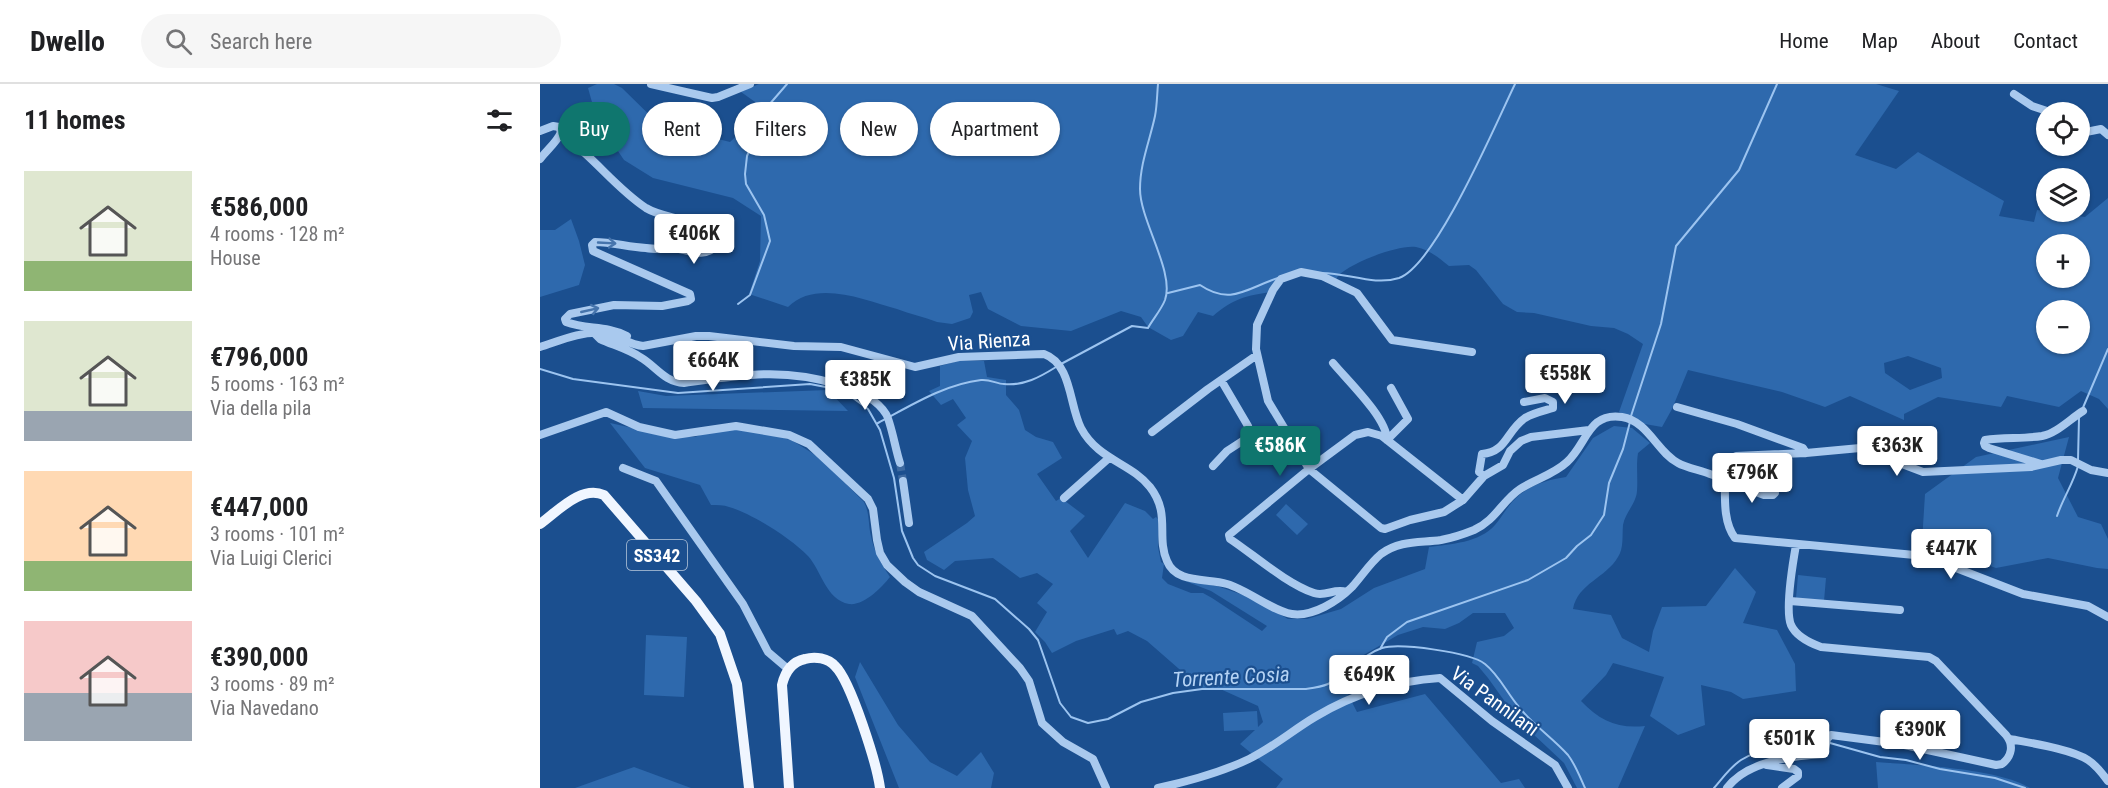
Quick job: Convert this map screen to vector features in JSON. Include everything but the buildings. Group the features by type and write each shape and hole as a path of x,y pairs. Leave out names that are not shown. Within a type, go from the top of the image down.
{"main road":[{"name":"SS342","path":"540,524 584,494 596,492 604,495 696,601 720,634 737,684 749,788"},
{"path":"789,788 782,685 788,669 800,660 808,658 825,660 836,666 842,674 874,758 880,788"}],"street":[{"path":"651,84 712,98 750,84"},
{"path":"2014,94 2036,107"},
{"path":"540,131 558,126"},
{"path":"2090,131 2101,129 2108,135"},
{"path":"540,159 558,138"},
{"path":"588,156 627,194 647,208 698,225 709,232 714,248 700,254 680,249 646,248 608,242 595,242 592,245 593,251 690,294 691,299 688,301 662,306 615,305 570,314 564,319 575,325 612,329 627,336 625,341"},
{"path":"1472,352 1392,340 1357,293 1322,276 1301,272 1281,279 1273,290 1257,325 1257,355 1268,401 1309,469 1373,522 1385,529 1444,512 1462,500 1484,476 1503,465 1510,451 1521,441 1531,437 1589,430 1599,420 1624,417 1646,431 1676,462 1764,495 1775,493 1772,486 1738,467 1734,461 1739,455 1864,449 1892,462 1923,472 2031,467 2071,460 2091,470 2108,473"},
{"name":"Via Rienza","path":"540,347 582,334 602,333 643,346 703,335 794,345 829,345 854,349 910,367 959,357 1038,354 1050,356 1059,363 1064,373 1075,416 1089,441 1108,458 1135,472 1155,495 1163,516 1164,553 1167,564 1175,572 1188,578 1218,581 1234,586 1291,614 1304,615 1319,609 1346,592 1382,554 1398,546 1414,541 1442,540 1474,530 1492,519 1520,489 1548,476 1566,463 1578,450 1589,430"},
{"path":"595,334 600,339 640,357 664,377 674,382 684,383 755,373 815,377 858,390 885,412 890,421 900,463"},
{"path":"1152,432 1257,355"},
{"path":"1333,363 1380,420 1387,440"},
{"path":"1213,466 1227,452 1247,438 1250,432 1221,380"},
{"path":"1387,440 1411,417 1392,388"},
{"path":"1484,476 1479,472 1482,454 1493,453 1502,446 1513,429 1524,419 1552,408 1552,402 1545,398 1524,402"},
{"path":"1677,408 1737,424 1803,448 1806,453"},
{"path":"540,435 606,412 639,427 675,435 736,426 799,438 809,444 868,499 873,509 877,540 887,565 920,592 972,616 1020,668 1029,681 1042,723 1063,742 1093,759 1106,788"},
{"path":"2043,464 1989,448 1984,442 1985,440 2043,436 2080,413"},
{"path":"1346,592 1340,590 1324,595 1306,590 1230,539 1229,535 1309,469 1356,435 1368,432 1387,440 1462,500"},
{"path":"1064,498 1108,458"},
{"path":"623,468 656,481 743,604 768,652 788,669"},
{"path":"1725,479 1725,508 1730,528 1736,538 1925,556 2023,594 2088,606 2108,617"},
{"path":"903,481 909,523"},
{"path":"1796,545 1789,614 1791,627 1809,642 1821,647 1929,657 1936,661 2010,739 2088,759 2108,781"},
{"path":"1790,602 1900,610"},
{"name":"Via Pannilani","path":"1158,788 1199,779 1251,759 1317,716 1370,692 1410,680 1440,678 1492,721 1555,765 1568,788"},
{"path":"1727,788 1735,777 1766,764 1787,758 1824,754 1827,739 1831,735 1900,744 1990,764 2002,764 2009,755 2010,739"},
{"path":"1766,764 1794,769 1798,772 1798,776 1782,788"}],"shaded area":[{"path":"597,84 614,84 622,88 642,108 642,156 722,156 722,140 730,142 734,138 734,156 828,156 828,102 755,102 741,92 759,84 1876,84 1899,91 1855,155 1896,169 1918,152 2004,201 1999,216 2034,222 2036,214 2036,222 2090,222 2090,213 2108,198 2108,409 2099,399 2081,391 2059,407 2007,396 2001,407 1938,397 1904,414 1904,420 1850,396 1825,407 1782,392 1688,370 1662,427 1639,423 1619,412 1643,344 1614,328 1517,312 1503,304 1476,270 1469,265 1449,266 1433,254 1416,247 1398,248 1363,260 1344,271 1333,284 1300,273 1280,282 1273,292 1241,299 1213,316 1198,312 1183,336 1171,340 1148,327 1141,317 1121,311 1071,331 1021,326 988,309 981,292 969,295 973,312 970,318 952,324 937,322 841,294 812,294 788,307 749,294 760,261 761,216 733,198 653,178 624,160 621,156 630,156 630,102 592,102 588,88","holes":["1908,356 1941,368 1942,378 1910,390 1885,373 1884,363"]},
{"path":"571,219 585,265 579,285 540,297 540,230 555,230"},
{"path":"958,361 984,361 987,377 1006,380 1006,395 1019,410 1025,430 1036,437 1053,442 1062,458 1037,474 1056,501 1061,498 1085,516 1070,531 1088,558 1125,503 1145,511 1153,519 1156,517 1159,520 1158,547 1161,562 1164,564 1162,578 1168,584 1191,593 1203,593 1262,631 1267,626 1211,591 1185,581 1217,586 1249,597 1288,619 1307,619 1341,609 1374,588 1425,569 1429,547 1464,542 1481,536 1497,522 1518,496 1544,482 1566,477 1593,438 1614,426 1632,428 1650,443 1638,453 1636,496 1624,521 1621,550 1613,564 1580,593 1573,609 1611,615 1622,638 1649,652 1653,631 1662,607 1706,606 1735,568 1756,592 1743,623 1777,630 1795,664 1796,691 1743,699 1731,692 1701,685 1705,725 1678,735 1650,716 1664,677 1613,663 1606,675 1581,701 1595,714 1610,722 1626,726 1645,726 1618,788 1577,788 1564,763 1518,720 1488,678 1478,666 1472,663 1477,642 1504,636 1514,628 1505,613 1473,613 1445,629 1423,627 1398,635 1336,671 1357,712 1425,694 1501,783 1519,779 1525,788 1276,788 1283,779 1240,744 1255,730 1224,731 1223,713 1257,711 1258,727 1263,722 1258,706 1218,688 1202,689 1147,641 1128,631 1117,635 1114,629 1076,641 1052,653 1035,632 1047,612 1037,603 1053,584 1037,573 1020,578 993,558 955,561 944,570 927,560 924,552 975,516 968,490 965,458 972,441 957,425 966,418 953,399 941,405 929,391 940,386 940,366"},
{"path":"828,390 848,411 643,408 638,391 666,396"},
{"path":"610,423 674,437 695,437 705,433 750,427 793,441 820,458 864,502 874,547 890,577 861,602 849,604 841,601 829,591 808,556 791,542 771,527 739,510 727,506 711,505 700,485 645,468"},
{"path":"2069,437 2058,478 2078,517 2101,524 2108,539 2108,569 2048,558 1996,568 1922,542 1925,494 1976,457"},
{"path":"1286,504 1308,524 1297,535 1276,515"},
{"path":"1798,575 1826,578 1824,601 1796,598"},
{"path":"646,635 687,637 684,697 644,695"},
{"path":"860,662 898,725 930,762 957,776 981,752 994,773 991,788 899,788 855,677"},
{"path":"1876,762 1977,772 2016,781 2030,788 1878,788"},
{"path":"634,767 691,788 575,788"}],"waterway":[{"path":"738,304 750,295 770,241 764,215 746,184 747,156 768,106 787,84"},
{"path":"1061,364 1132,326 1148,328 1165,300 1167,289 1165,275 1145,216 1140,189 1143,161 1156,112 1158,84"},
{"path":"1322,273 1380,281 1399,278 1414,268 1430,248 1464,191 1515,84"},
{"path":"1631,416 1661,324 1676,246 1739,170 1777,84"},
{"path":"1168,293 1200,285 1211,291 1230,295 1278,278"},
{"path":"2082,410 2108,349"},
{"path":"878,423 954,386 981,380 1001,384 1018,384 1056,367"},
{"name":"Torrente Cosia","path":"540,369 573,379 678,393 810,384 836,389 853,398 868,409 880,430 894,478 902,531 913,558 918,565 935,576 995,599 1029,629 1038,640 1060,703 1071,717 1088,723 1108,719 1141,702 1173,693 1202,689 1306,689 1317,687 1342,676 1368,655 1382,648 1404,647 1451,652 1477,660 1490,668 1525,714 1568,755 1585,788"},
{"path":"2078,460 2079,418"},
{"path":"1380,649 1387,637 1407,622 1528,580 1566,558 1591,535 1604,515 1609,483 1623,449 1630,422"},
{"path":"2057,516 2078,466"},
{"name":"Torrente Cosia","path":"1714,788 1733,766 1749,756 1793,743 1824,742"},
{"name":"Torrente Cosia","path":"1830,743 1880,757 1995,778 2025,788"}],"tunnel":[{"path":"900,463 903,481"}]}
